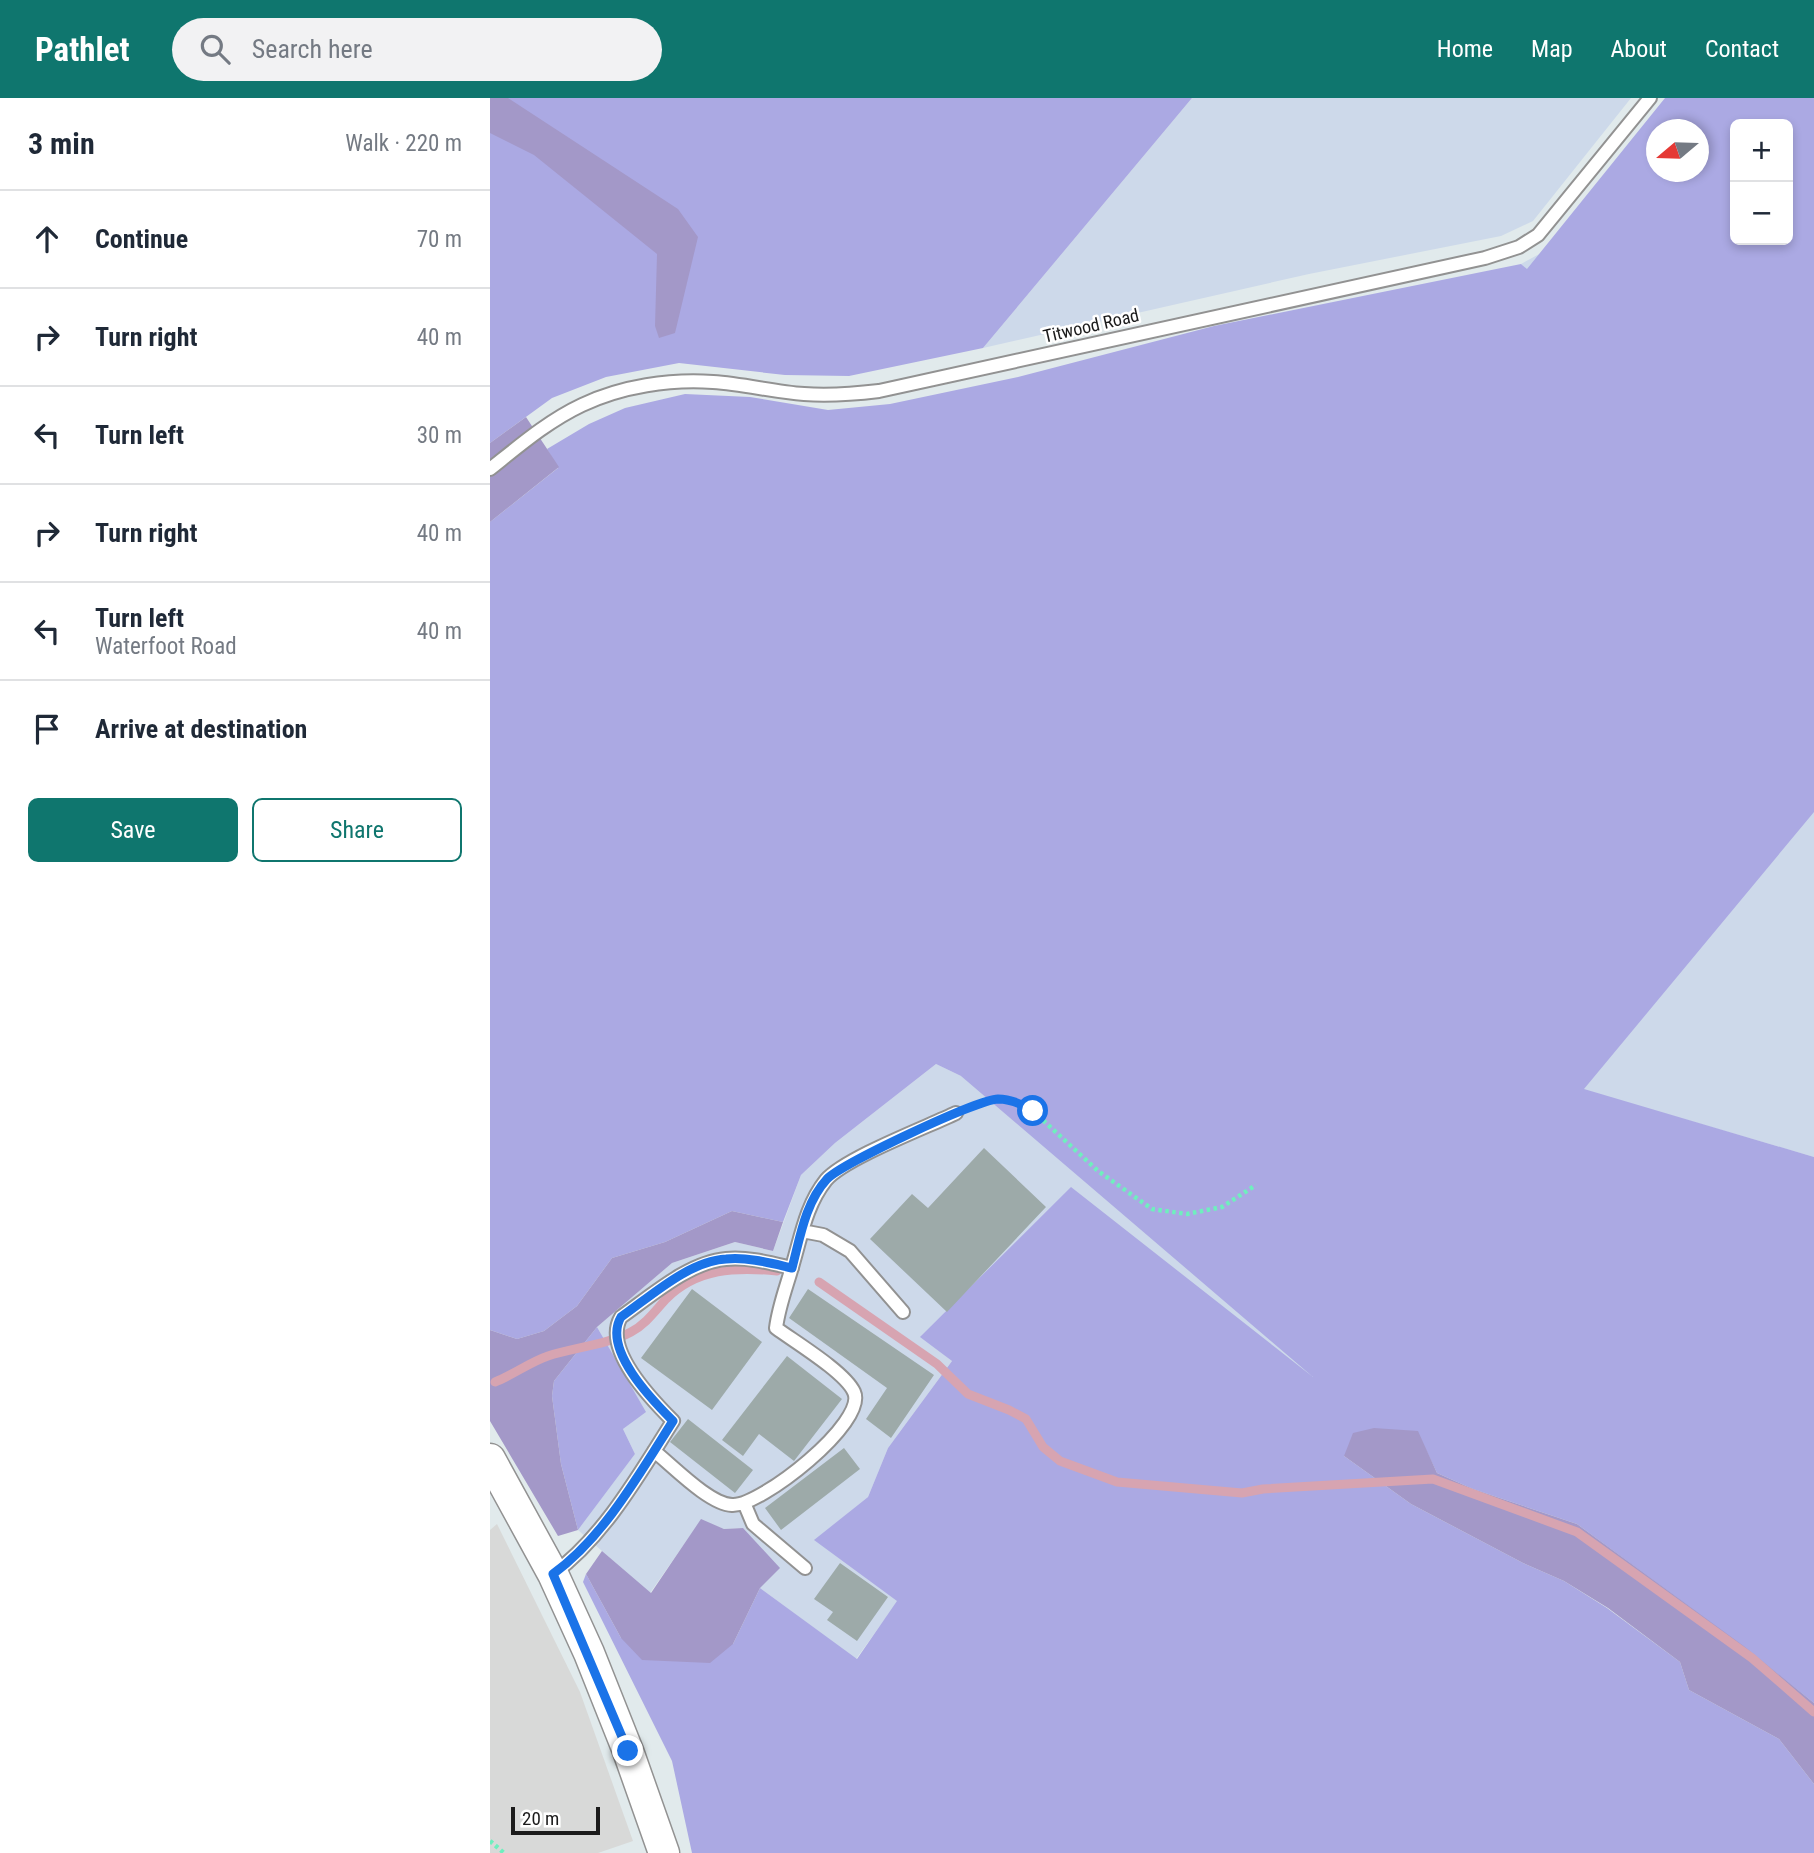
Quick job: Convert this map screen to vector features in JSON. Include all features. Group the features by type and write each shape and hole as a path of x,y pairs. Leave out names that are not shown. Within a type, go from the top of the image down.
{"street":[{"path":"490,1459 553,1574 628,1751 664,1853"}],"lane":[{"name":"Titwood Road","path":"490,469 539,430 583,404 640,386 714,382 804,394 846,395 879,391 1485,258 1519,247 1538,235 1650,98"},
{"path":"654,1451 716,1500 723,1504 745,1505 823,1450 839,1432 855,1405 855,1394 846,1381 776,1328 779,1306 806,1215 828,1178 873,1152 956,1113"},
{"path":"802,1231 823,1234 850,1251 903,1312"},
{"path":"553,1574 590,1541 673,1421 641,1388 630,1371 616,1332 621,1317 677,1277 724,1259 760,1260 792,1268"},
{"path":"745,1505 753,1524 805,1569"}],"path":[{"path":"956,1113 996,1099 1015,1101 1033,1111 1098,1171 1152,1209 1186,1214 1222,1207 1256,1185"},
{"path":"490,1841 504,1853"}],"shaded area":[{"path":"490,98 1192,98 983,348 849,376 785,375 679,363 606,377 552,398 490,443"},
{"path":"490,98 508,98 678,209 698,237 675,333 659,338 655,326 657,254 534,155 490,133"},
{"path":"1192,98 1631,98 1533,221 1501,236 1309,274 983,348"},
{"path":"1665,98 1814,98 1814,812 1584,1089 1814,1157 1814,1703 1744,1647 1577,1524 1473,1489 1437,1473 1417,1431 1344,1456 1411,1504 1523,1563 1564,1581 1607,1608 1680,1662 1689,1690 1779,1739 1814,1784 1814,1853 692,1853 672,1761 583,1582 586,1574 621,1638 733,1644 760,1588 857,1659 897,1601 814,1540 868,1497 888,1448 952,1361 920,1337 1071,1187 1313,1377 961,1076 936,1064 835,1143 801,1175 783,1222 732,1211 665,1242 612,1258 577,1306 544,1331 517,1339 490,1330 490,522 558,468 547,449 589,424 625,408 685,394 750,397 828,410 890,404 1018,377 1214,326 1521,264 1527,269 1646,122 1646,182 1709,182 1709,119 1648,119"},
{"path":"1669,98 1814,98 1814,1157 1584,1090 1335,1396 921,1336 952,1361 888,1448 868,1497 815,1540 898,1601 856,1659 760,1588 743,1528 724,1529 701,1520 650,1593 578,1530 635,1454 623,1429 645,1412 597,1327 672,1263 735,1242 773,1251 801,1175 835,1143 936,1064 961,1076 1532,274 1521,264 1554,246 1646,128 1646,182 1709,182 1709,119 1653,119"},
{"path":"526,417 559,467 490,522 490,443"},
{"path":"732,1211 783,1222 773,1251 735,1242 672,1263 597,1327 554,1381 552,1396 561,1464 578,1530 558,1536 490,1421 490,1330 517,1339 544,1331 577,1306 612,1258 665,1242"},
{"path":"597,1327 646,1412 623,1429 635,1454 578,1530 561,1464 552,1396 554,1381"},
{"path":"1374,1428 1418,1431 1437,1473 1473,1489 1577,1524 1745,1647 1814,1703 1814,1784 1779,1739 1689,1690 1680,1662 1608,1608 1564,1581 1523,1563 1411,1504 1344,1456 1353,1433"},
{"path":"701,1519 724,1529 743,1528 780,1568 760,1588 733,1644 710,1663 642,1660 621,1638 586,1574 602,1551 651,1593"},
{"path":"497,1524 580,1692 633,1841 598,1853 490,1853 490,1530"}],"building":[{"path":"984,1148 1046,1207 947,1312 870,1239 912,1194 928,1208"},
{"path":"692,1289 762,1342 712,1410 641,1358"},
{"path":"808,1289 934,1375 891,1438 866,1419 887,1388 789,1318"},
{"path":"787,1356 842,1399 794,1461 759,1434 743,1456 722,1440"},
{"path":"688,1419 753,1470 735,1493 670,1442"},
{"path":"844,1448 860,1469 781,1530 765,1508"},
{"path":"840,1563 888,1597 857,1641 827,1620 833,1612 814,1599"}],"waterway":[{"path":"495,1382 548,1356 602,1343 631,1332 678,1289 704,1275 747,1269 777,1271"},
{"path":"819,1282 937,1364 968,1394 1026,1419 1043,1447 1060,1461 1117,1482 1242,1493 1263,1489 1433,1479 1577,1532 1752,1658 1814,1712"}],"route":[{"path":"628,1751 589,1653 553,1574 590,1541 639,1474 673,1421 641,1388 630,1371 616,1332 621,1317 677,1277 724,1259 760,1260 792,1268 806,1215 816,1196 828,1178 850,1163 956,1113 996,1099 1015,1101 1033,1111"}]}
